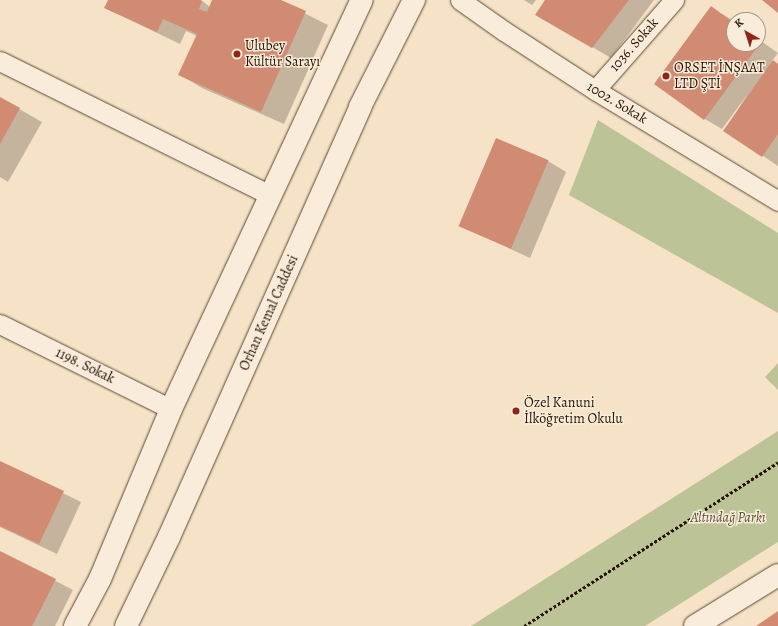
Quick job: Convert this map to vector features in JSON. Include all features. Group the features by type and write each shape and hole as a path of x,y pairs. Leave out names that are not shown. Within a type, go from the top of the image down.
{"main road":[{"path":"75,626 100,580 171,408 362,0"},
{"name":"Orhan Kemal Caddesi","path":"130,624 360,107 414,0"},
{"path":"695,626 778,575"}],"street":[{"name":"1002. Sokak","path":"460,0 504,32 595,90 778,201"},
{"name":"1036. Sokak","path":"595,90 674,0"},
{"path":"0,61 270,195"},
{"name":"1198. Sokak","path":"0,324 171,408"}],"path":[{"path":"524,626 778,462"}],"green space":[{"path":"598,120 778,233 778,313 569,195"},
{"path":"778,363 778,390 765,377"},
{"name":"Altındağ Parkı","path":"778,431 778,542 645,626 471,626"}],"building":[{"name":"Ulubey Kültür Sarayı","path":"108,0 200,0 202,1 199,9 207,12 212,0 281,0 306,11 261,112 178,75 197,34 163,19 157,32 104,8"},
{"path":"545,0 629,0 592,48 535,15"},
{"path":"762,0 778,0 778,13"},
{"path":"711,6 726,17 726,52 754,52 704,120 654,84"},
{"path":"773,60 778,64 778,134 762,157 723,131"},
{"path":"0,97 20,108 0,144"},
{"path":"496,138 548,160 511,249 458,226"},
{"path":"0,461 64,491 39,544 0,526"},
{"path":"0,551 56,579 32,626 0,626"},
{"path":"778,611 778,626 756,626"}],"place":[{"name":"Ulubey Kültür Sarayı","path":"237,54"},
{"name":"ORSET İNŞAAT LTD ŞTİ","path":"666,76"},
{"name":"Özel Kanuni İlköğretim Okulu","path":"516,411"}]}
